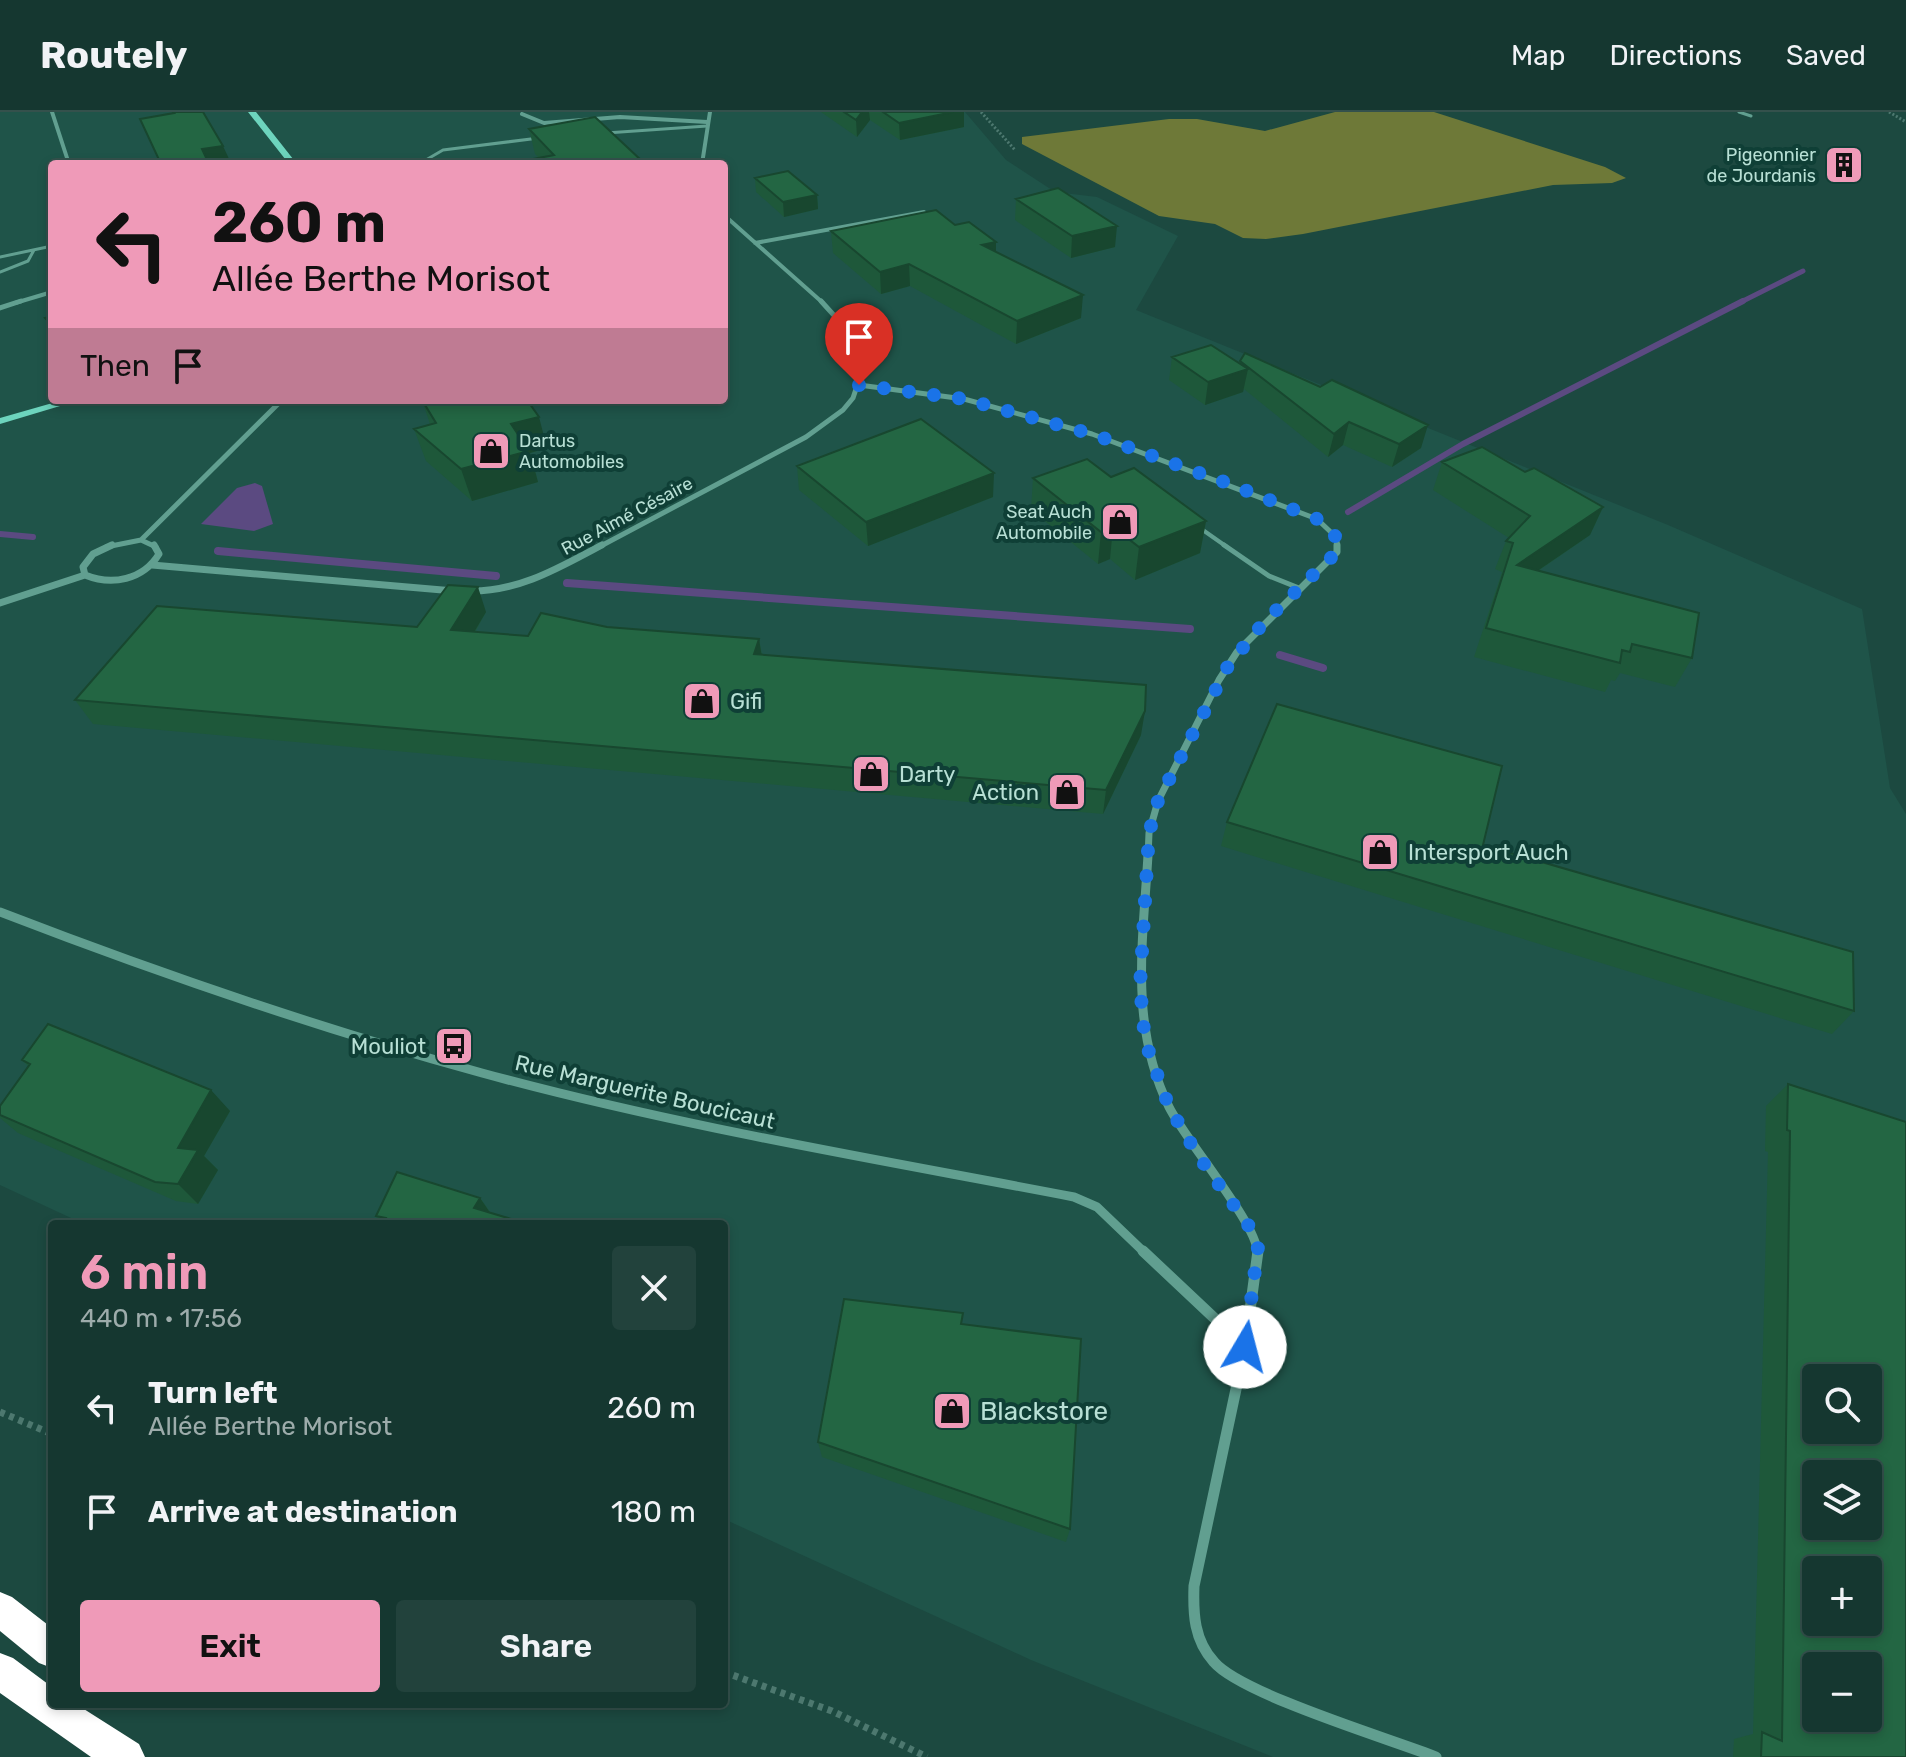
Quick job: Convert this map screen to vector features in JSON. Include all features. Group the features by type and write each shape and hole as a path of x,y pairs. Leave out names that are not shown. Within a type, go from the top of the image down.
{"highway":[{"path":"0,1609 48,1647"},
{"path":"0,1671 48,1700"},
{"path":"79,1718 126,1757"}],"street":[{"path":"52,112 68,160"},
{"path":"252,112 290,160"},
{"path":"702,160 710,112"},
{"path":"522,114 544,123 620,117 707,124"},
{"path":"755,243 924,212"},
{"path":"728,219 807,285 835,317 859,363 859,385 964,399 1017,411 1162,458 1317,519 1337,538 1337,552 1237,652 1219,680 1158,801 1149,833 1140,986 1145,1041 1169,1107 1199,1157 1251,1229 1258,1247 1245,1347 1194,1586 1193,1616 1201,1643 1215,1664 1256,1689 1436,1757"},
{"path":"0,308 48,293"},
{"name":"Rue Aimé Césaire","path":"152,565 459,592 508,588 558,569 806,437 846,407 859,385"},
{"path":"0,421 61,404"},
{"path":"141,540 278,404"},
{"path":"141,540 158,549 157,559 152,565 142,572 116,580 92,579 85,575 83,567 97,551 126,541 141,540"},
{"path":"0,603 85,575"},
{"name":"Rue Marguerite Boucicaut","path":"0,912 198,985 410,1052 508,1079 698,1125 1074,1197 1097,1207 1245,1347"}],"lane":[{"path":"1739,112 1751,116"},
{"path":"596,134 707,124"},
{"path":"426,160 443,150 548,137"},
{"path":"0,257 48,247"},
{"path":"0,272 28,261 34,250"},
{"path":"1198,527 1269,576 1299,588"}],"path":[{"path":"981,112 1015,150"},
{"path":"1889,112 1906,122"},
{"path":"0,1412 48,1432"},
{"path":"728,1673 832,1711 927,1757"}],"shaded area":[{"path":"0,112 965,112 1006,160 1055,192 1097,197 1178,236 1136,310 1668,525 1862,609 1890,788 1906,814 1906,1757 1273,1757 1031,1660 728,1521 728,1220 75,1220 0,1185"},
{"path":"255,483 262,486 273,524 254,531 201,524 237,488"}],"green space":[{"path":"1335,112 1434,112 1605,167 1626,178 1612,183 1553,185 1303,234 1266,239 1243,238 1215,224 1159,216 1022,144 1022,137 1169,119 1197,119 1265,131"}],"building":[{"path":"203,112 223,146 202,149 207,160 159,160 140,119"},
{"path":"844,112 862,112 856,120"},
{"path":"883,112 953,112 899,123"},
{"path":"595,117 641,160 528,160 554,155 529,129"},
{"path":"788,171 817,195 783,202 755,178"},
{"path":"1058,188 1117,226 1072,236 1016,199"},
{"path":"936,210 955,225 969,222 996,242 982,245 1083,295 1017,321 909,264 880,272 831,231"},
{"path":"1211,345 1248,369 1208,382 1172,357"},
{"path":"1245,353 1320,387 1332,380 1428,425 1399,444 1349,422 1334,434 1240,361"},
{"path":"424,404 530,404 539,417 511,424 529,451 461,469 414,429 436,423"},
{"path":"921,419 994,473 866,522 797,466"},
{"path":"1482,447 1525,472 1534,468 1603,507 1517,565 1699,613 1692,658 1632,644 1630,652 1622,650 1620,663 1486,628 1513,543 1506,541 1530,516 1442,462"},
{"path":"1087,459 1111,477 1134,468 1206,521 1139,547 1113,527 1101,532 1033,478"},
{"path":"448,585 478,587 451,630 528,636 541,613 607,627 759,639 754,654 1146,685 1145,711 1106,790 75,700 157,606 417,627"},
{"path":"1277,704 1502,766 1483,845 1853,952 1854,1011 1227,822"},
{"path":"48,1024 211,1090 178,1148 198,1150 178,1184 155,1182 0,1115 0,1106 30,1064 22,1060"},
{"path":"1788,1084 1906,1122 1906,1757 1761,1757 1762,1732 1782,1741 1790,1131 1787,1130"},
{"path":"397,1172 480,1198 474,1208 514,1220 385,1220 376,1216"},
{"name":"Blackstore","path":"844,1299 963,1313 961,1324 1081,1339 1070,1529 818,1442"}],"waterway":[{"path":"1743,301 1803,271"},
{"path":"1348,512 1463,444 1743,301"},
{"path":"1739,303 1743,301"},
{"path":"0,534 33,537"},
{"path":"218,551 496,576"},
{"path":"567,583 1190,629"},
{"path":"1280,655 1323,668"}],"place":[{"name":"Pigeonnier de Jourdanis","path":"1844,165"},
{"name":"Dartus Automobiles","path":"491,451"},
{"name":"Seat Auch Automobile","path":"1120,522"},
{"name":"Gifi","path":"702,701"},
{"name":"Darty","path":"871,774"},
{"name":"Action","path":"1067,792"},
{"name":"Intersport Auch","path":"1380,852"},
{"name":"Mouliot","path":"454,1046"},
{"name":"Blackstore","path":"952,1411"}],"route":[{"path":"859,385 964,399 1017,411 1092,434 1317,519 1337,538 1337,552 1265,621 1237,652 1219,680 1158,801 1149,833 1140,986 1145,1041 1169,1107 1199,1157 1251,1229 1258,1247 1245,1347"}]}
